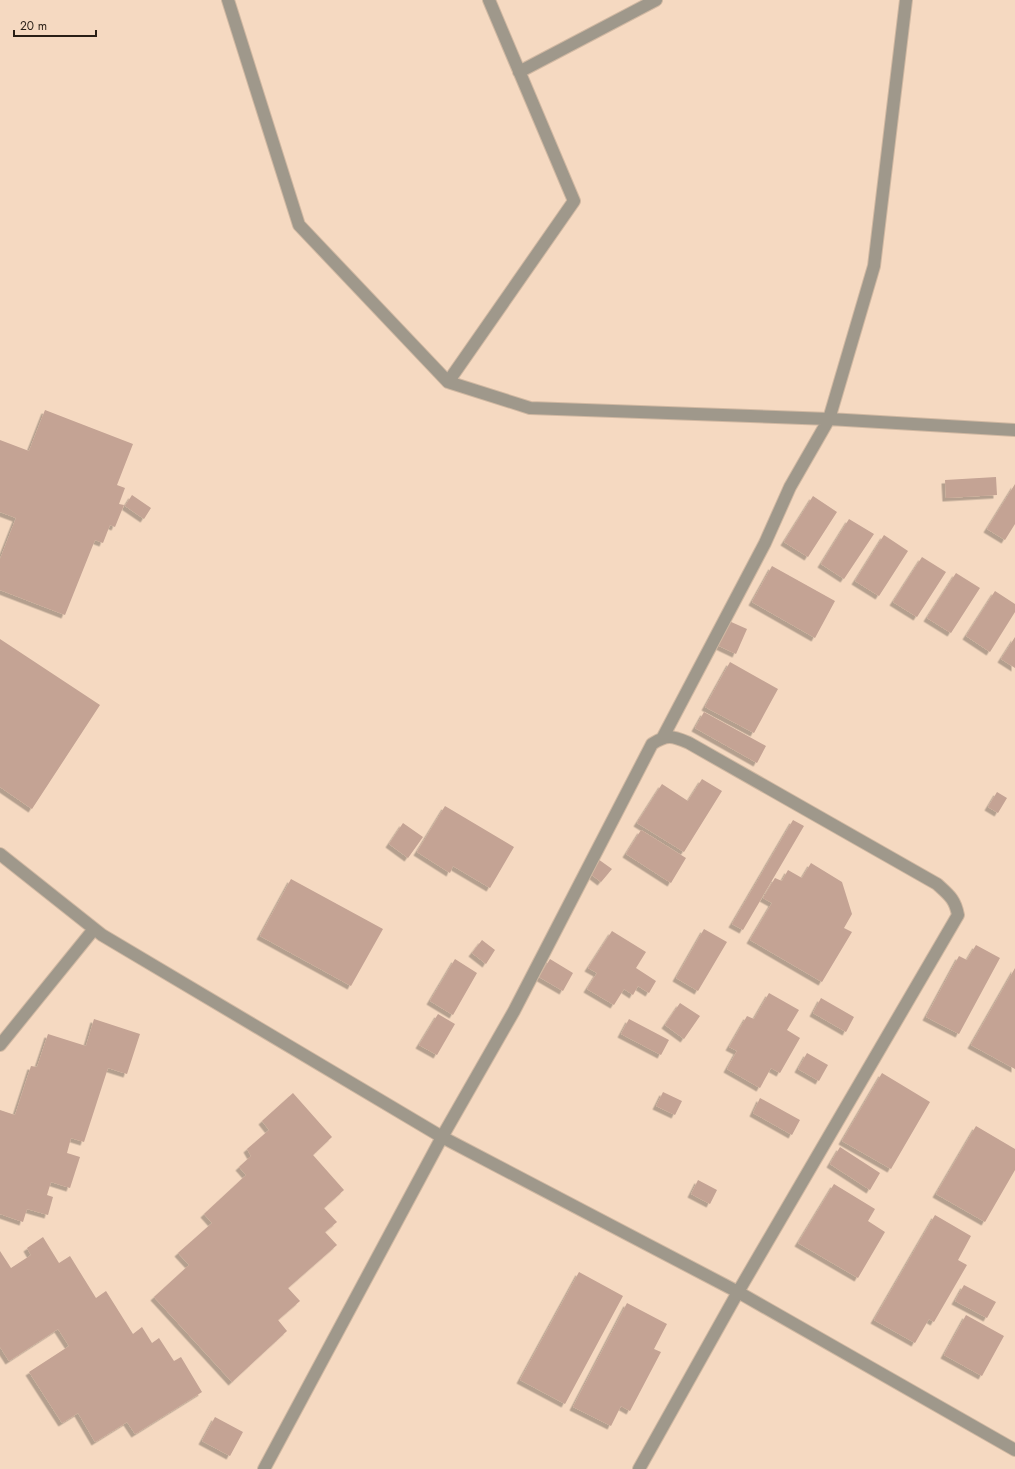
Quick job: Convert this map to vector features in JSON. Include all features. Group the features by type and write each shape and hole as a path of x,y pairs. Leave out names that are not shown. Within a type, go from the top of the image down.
{"street":[{"path":"228,0 299,225 448,382 530,408 829,418 1015,430"},
{"path":"448,382 574,201 489,0"},
{"path":"519,72 656,0"},
{"path":"663,737 765,543 790,487 829,418 874,266 906,0"},
{"path":"264,1469 442,1138 514,1011 652,744 663,737 673,736 689,743 937,884 952,898 956,905 958,915 738,1292 639,1469"},
{"path":"0,854 94,930 108,939 442,1138 738,1292 1015,1450"},
{"path":"0,1045 94,930"}],"building":[{"path":"45,410 133,444 117,485 125,488 119,504 124,505 115,527 110,525 103,543 95,540 65,615 0,590 0,559 16,518 0,512 0,440 29,451"},
{"path":"996,477 997,495 946,498 945,480"},
{"path":"1015,484 1015,524 1005,540 987,529"},
{"path":"132,495 151,508 144,519 125,506"},
{"path":"813,496 837,512 808,557 784,542"},
{"path":"849,519 874,534 844,579 821,564"},
{"path":"884,535 908,551 879,596 855,581"},
{"path":"922,557 946,572 917,617 893,602"},
{"path":"772,566 835,601 815,638 752,602"},
{"path":"956,573 980,588 951,633 927,618"},
{"path":"995,591 1015,604 1015,612 990,652 966,636"},
{"path":"729,621 747,629 736,654 717,645"},
{"path":"1015,637 1015,668 1001,659"},
{"path":"0,639 100,705 32,809 0,787"},
{"path":"730,662 778,689 754,733 705,707"},
{"path":"704,712 766,746 757,763 695,728"},
{"path":"702,779 722,791 684,852 637,823 662,784 688,801"},
{"path":"997,792 1007,798 998,813 988,807"},
{"path":"445,806 514,847 490,888 453,866 450,873 417,852"},
{"path":"793,820 804,826 743,930 732,924"},
{"path":"403,823 423,837 408,858 389,844"},
{"path":"641,830 686,858 671,883 626,854"},
{"path":"598,859 612,869 601,882 588,872"},
{"path":"811,863 842,882 852,914 844,928 852,932 822,982 750,940 772,903 763,898 775,878 782,881 788,870 802,878"},
{"path":"291,879 383,929 351,986 260,936"},
{"path":"704,929 727,942 698,991 676,978"},
{"path":"612,931 646,952 636,968 656,981 649,993 638,986 633,995 624,989 614,1005 587,989 597,973 588,968"},
{"path":"482,940 495,950 486,964 472,953"},
{"path":"976,945 1000,958 959,1034 926,1017 959,956 967,960"},
{"path":"455,959 477,973 453,1015 430,1001"},
{"path":"550,959 573,973 563,991 539,977"},
{"path":"1015,968 1015,1069 971,1045"},
{"path":"769,993 799,1010 787,1030 800,1038 780,1073 771,1068 760,1088 727,1069 737,1051 729,1047 747,1016 754,1019"},
{"path":"821,998 854,1017 846,1032 813,1013"},
{"path":"680,1003 700,1016 684,1039 665,1025"},
{"path":"438,1014 455,1024 437,1055 419,1045"},
{"path":"94,1019 140,1034 127,1074 108,1068 84,1142 71,1138 67,1153 80,1157 70,1188 51,1182 47,1195 53,1197 48,1215 27,1209 23,1222 0,1214 0,1110 15,1115 31,1066 37,1067 48,1034 86,1046"},
{"path":"629,1019 669,1040 661,1055 621,1034"},
{"path":"807,1053 828,1065 819,1081 798,1069"},
{"path":"882,1073 930,1102 891,1169 842,1141"},
{"path":"663,1092 682,1101 675,1115 656,1106"},
{"path":"293,1093 332,1137 313,1155 344,1190 324,1208 337,1222 325,1232 337,1245 288,1288 300,1301 278,1320 287,1331 232,1382 154,1297 189,1265 178,1253 212,1223 204,1214 246,1175 239,1167 251,1156 247,1149 269,1130 262,1121"},
{"path":"760,1098 800,1120 792,1135 753,1113"},
{"path":"976,1126 1015,1149 1015,1170 985,1222 936,1194"},
{"path":"840,1147 880,1173 870,1190 830,1164"},
{"path":"698,1180 717,1190 710,1204 691,1194"},
{"path":"834,1184 875,1209 868,1221 885,1232 858,1278 798,1243"},
{"path":"935,1215 971,1236 958,1260 967,1265 934,1322 929,1319 915,1343 874,1320"},
{"path":"43,1237 59,1263 70,1256 96,1298 106,1291 133,1334 142,1327 152,1343 159,1338 174,1361 181,1357 202,1392 135,1434 127,1422 95,1442 78,1413 62,1423 29,1372 69,1346 58,1329 9,1361 0,1347 0,1251 11,1268 31,1255 27,1248"},
{"path":"579,1272 623,1296 565,1404 520,1380"},
{"path":"964,1285 996,1302 987,1318 955,1301"},
{"path":"627,1303 667,1324 654,1349 661,1352 630,1411 621,1406 611,1426 573,1407"},
{"path":"966,1315 1004,1336 982,1376 944,1355"},
{"path":"215,1417 243,1432 230,1456 202,1441"}]}
